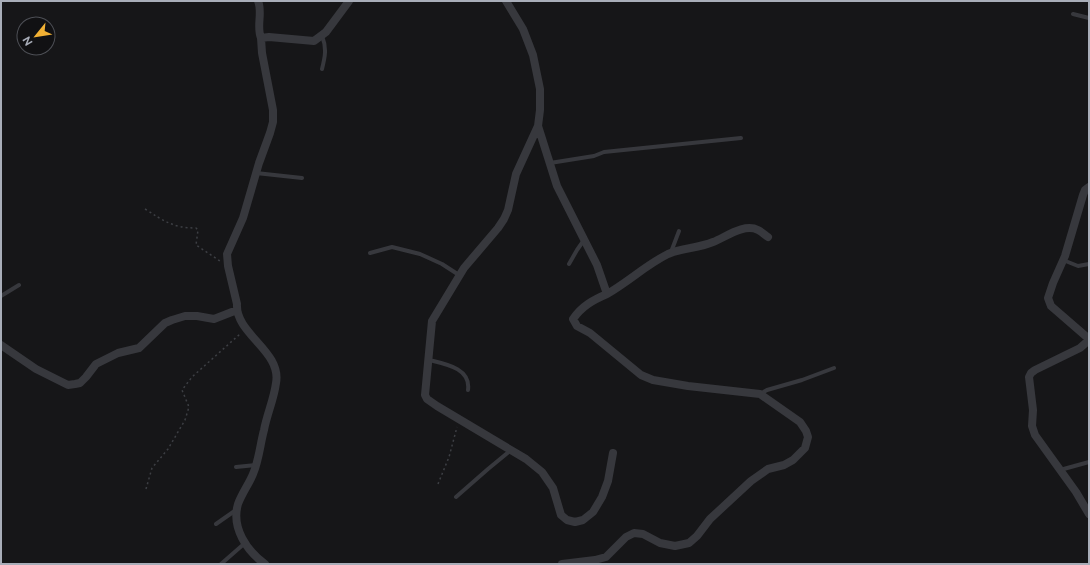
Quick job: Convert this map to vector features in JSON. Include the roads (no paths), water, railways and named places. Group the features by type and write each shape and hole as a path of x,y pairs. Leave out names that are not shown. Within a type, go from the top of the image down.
{"street":[{"path":"258,1 260,6 259,32 273,110 270,133 259,163 243,218 227,254 237,310 246,329 265,350 272,362 277,382 256,465 238,509 238,524 242,538 255,557 265,564"},
{"path":"261,38 269,37 314,41 322,36 349,1"},
{"path":"508,1 523,29 533,55 540,89 538,126 516,174 508,210 504,219 464,268 432,321 425,388 427,399 459,420 526,459 542,472 553,488 561,515 567,520 575,522 583,520 593,512 602,497 608,481 613,453"},
{"path":"538,126 557,186 597,265 607,294"},
{"path":"1089,187 1085,190 1083,195 1064,260 1053,283 1048,298 1049,303 1089,339 1080,348 1035,370 1029,376 1033,410 1032,426 1039,442 1076,492 1089,514"},
{"path":"562,564 595,560 606,557 626,537 634,533 644,534 660,543 674,546 689,543 697,536 710,519 751,481 768,469 784,465 792,460 807,444 808,438 806,431 800,422 760,394 688,386 653,380 641,376 602,342 577,326 572,319 587,303 623,285 646,267 670,254 712,242 729,234 748,228 758,230 768,237"},
{"path":"1,345 36,369 68,385 75,384 80,383 96,364 118,353 139,348 165,323 185,316 197,316 214,319 237,310"}],"lane":[{"path":"1073,14 1089,18"},
{"path":"322,36 325,43 326,55 322,69"},
{"path":"550,163 594,156 611,151 741,138"},
{"path":"256,173 302,178"},
{"path":"670,254 679,231"},
{"path":"569,264 584,240"},
{"path":"370,253 392,247 420,254 442,264 460,276"},
{"path":"1064,260 1078,266 1089,264"},
{"path":"1,296 19,285"},
{"path":"429,360 447,365 465,374 468,379 468,390"},
{"path":"760,394 767,390 802,380 834,368"},
{"path":"456,497 511,450"},
{"path":"1060,470 1089,462"},
{"path":"236,467 256,465"},
{"path":"216,524 238,509"},
{"path":"221,564 245,543"}]}
